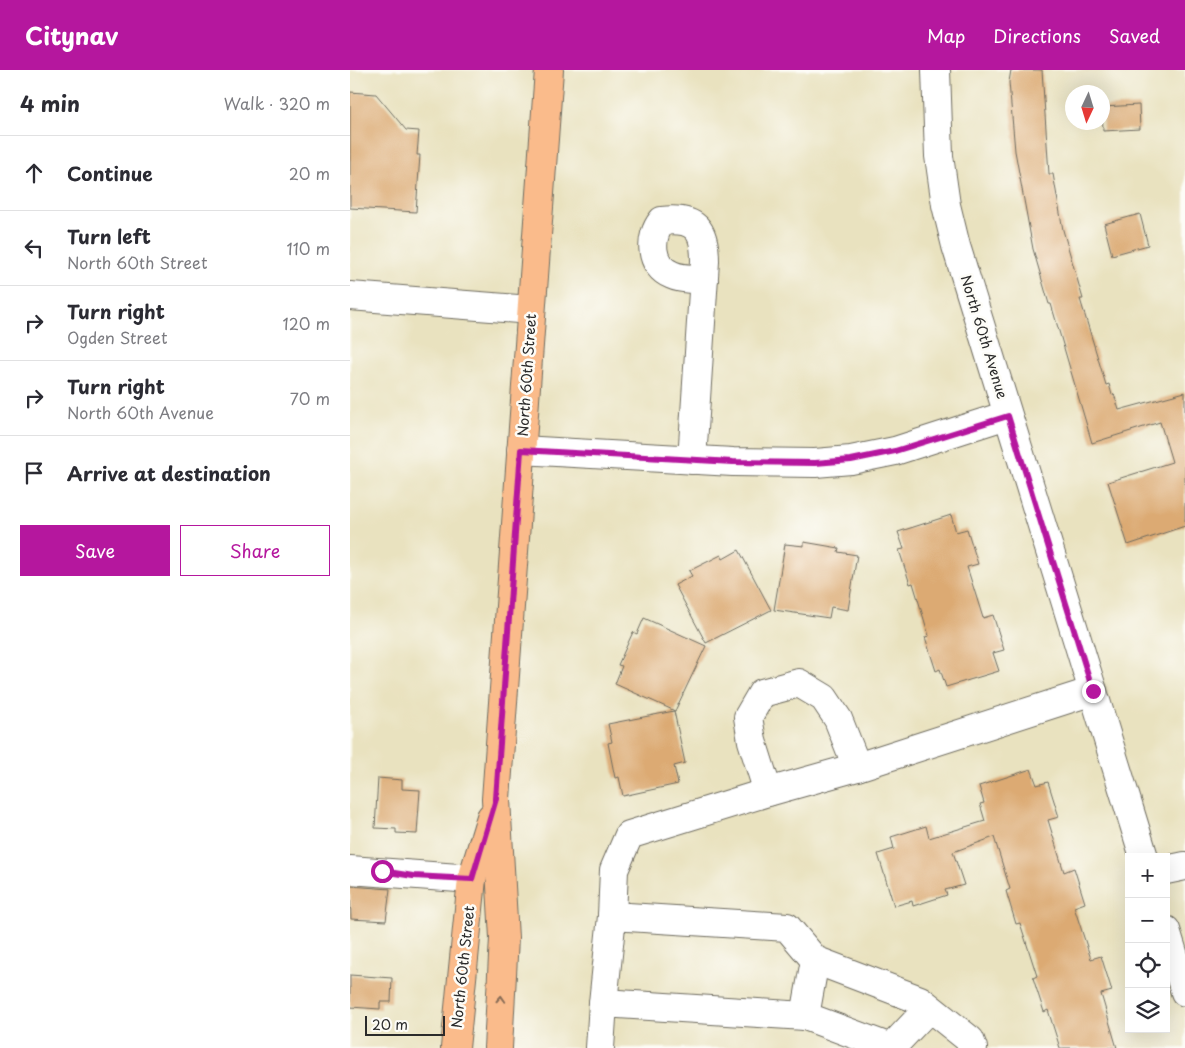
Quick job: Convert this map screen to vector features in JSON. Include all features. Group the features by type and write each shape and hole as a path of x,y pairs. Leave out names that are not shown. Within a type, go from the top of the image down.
{"main road":[{"name":"North 60th Street","path":"498,1048 504,938 496,799 549,70"},
{"name":"North 60th Street","path":"455,1048 472,879 496,799"}],"street":[{"name":"North 60th Avenue","path":"936,70 938,156 946,206 956,246 1143,853"},
{"path":"692,460 704,280"},
{"path":"350,296 532,310"},
{"path":"521,450 733,462 815,463 851,460 895,451 1008,416"},
{"path":"768,792 752,741 748,717 762,693 799,683 824,698 838,719 857,768"},
{"path":"600,1048 612,916 614,870 629,835 768,792 857,768 1093,691"},
{"path":"1170,869 1185,866"},
{"path":"350,870 472,879"},
{"path":"612,916 787,927 815,960 920,1000 970,1040 973,1048"},
{"path":"1170,943 1185,992"},
{"path":"805,1016 815,960"},
{"path":"603,1002 805,1016 891,1048 929,1008"}],"building":[{"path":"1011,70 1042,70 1049,174 1053,174 1063,230 1083,299 1080,299 1106,385 1109,384 1119,410 1185,392 1185,526 1128,545 1108,482 1172,462 1160,422 1092,443 1033,249 1015,151 1009,82"},
{"path":"350,92 376,94 406,130 419,131 417,155 420,155 416,212 350,208"},
{"path":"1139,105 1140,129 1103,131 1110,130 1110,107"},
{"path":"1140,214 1148,245 1112,255 1104,224"},
{"path":"951,515 956,532 967,529 978,564 967,567 983,618 993,615 1004,650 993,653 999,671 946,687 940,669 936,671 925,637 929,636 913,583 910,584 899,550 904,549 898,532"},
{"path":"804,542 839,548 838,552 857,555 848,610 831,607 829,618 774,610 785,544 804,546"},
{"path":"739,550 771,610 706,643 675,585 692,576 689,571 721,555 723,559"},
{"path":"644,618 706,646 675,711 615,684 622,666 618,665 633,632 637,634"},
{"path":"674,711 685,763 674,766 678,784 623,796 619,777 615,778 608,743 612,742 608,724"},
{"path":"1031,769 1037,785 1048,782 1059,817 1048,820 1064,872 1074,868 1085,903 1074,907 1091,959 1101,956 1112,991 1101,994 1117,1048 1060,1048 1048,1010 1044,1012 1033,978 1037,976 1020,923 1016,924 1006,891 1010,889 994,837 953,852 964,885 945,890 947,895 913,906 912,901 894,906 878,854 894,849 891,837 926,826 929,838 985,821 980,804 984,803 979,786"},
{"path":"378,778 402,780 402,789 420,790 417,834 396,833 396,829 375,828"},
{"path":"350,886 390,889 386,921 351,919"},
{"path":"350,975 392,978 391,1002 380,1002 380,1009 350,1007"}],"route":[{"path":"382,871 413,876 472,879 496,799 521,450 733,462 815,463 851,460 895,451 1008,416 1093,691"}]}
